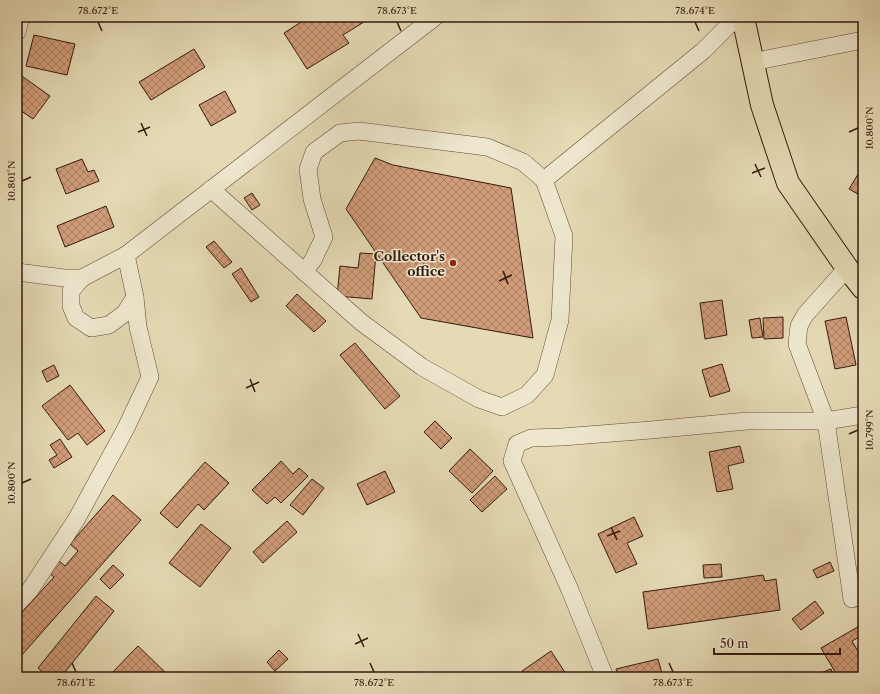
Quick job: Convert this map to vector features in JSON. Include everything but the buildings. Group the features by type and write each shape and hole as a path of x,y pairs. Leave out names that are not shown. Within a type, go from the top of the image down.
{"main road":[{"path":"743,17 762,104 788,183 847,268 863,288"}],"street":[{"path":"17,32 21,17"},
{"path":"134,297 125,313 120,317 109,325 92,328 76,318 71,306 72,291 82,278 126,255 435,17"},
{"path":"544,180 703,51 737,17"},
{"path":"752,62 863,40"},
{"path":"211,190 360,322 422,367 479,400 502,407 527,395 545,375 560,320 564,236 544,180 523,162 487,147 359,131 340,133 314,152 308,169 312,199 324,237 313,260 304,272"},
{"path":"17,604 30,590 76,520 126,428 150,378 138,327 126,255"},
{"path":"847,268 805,315 798,326 797,344 826,421 852,600"},
{"path":"17,272 64,278 82,278"},
{"path":"605,677 570,590 512,461 517,444 531,438 651,430 747,421 826,421 863,414"}],"place":[{"name":"Collector's office","path":"453,263"}]}
